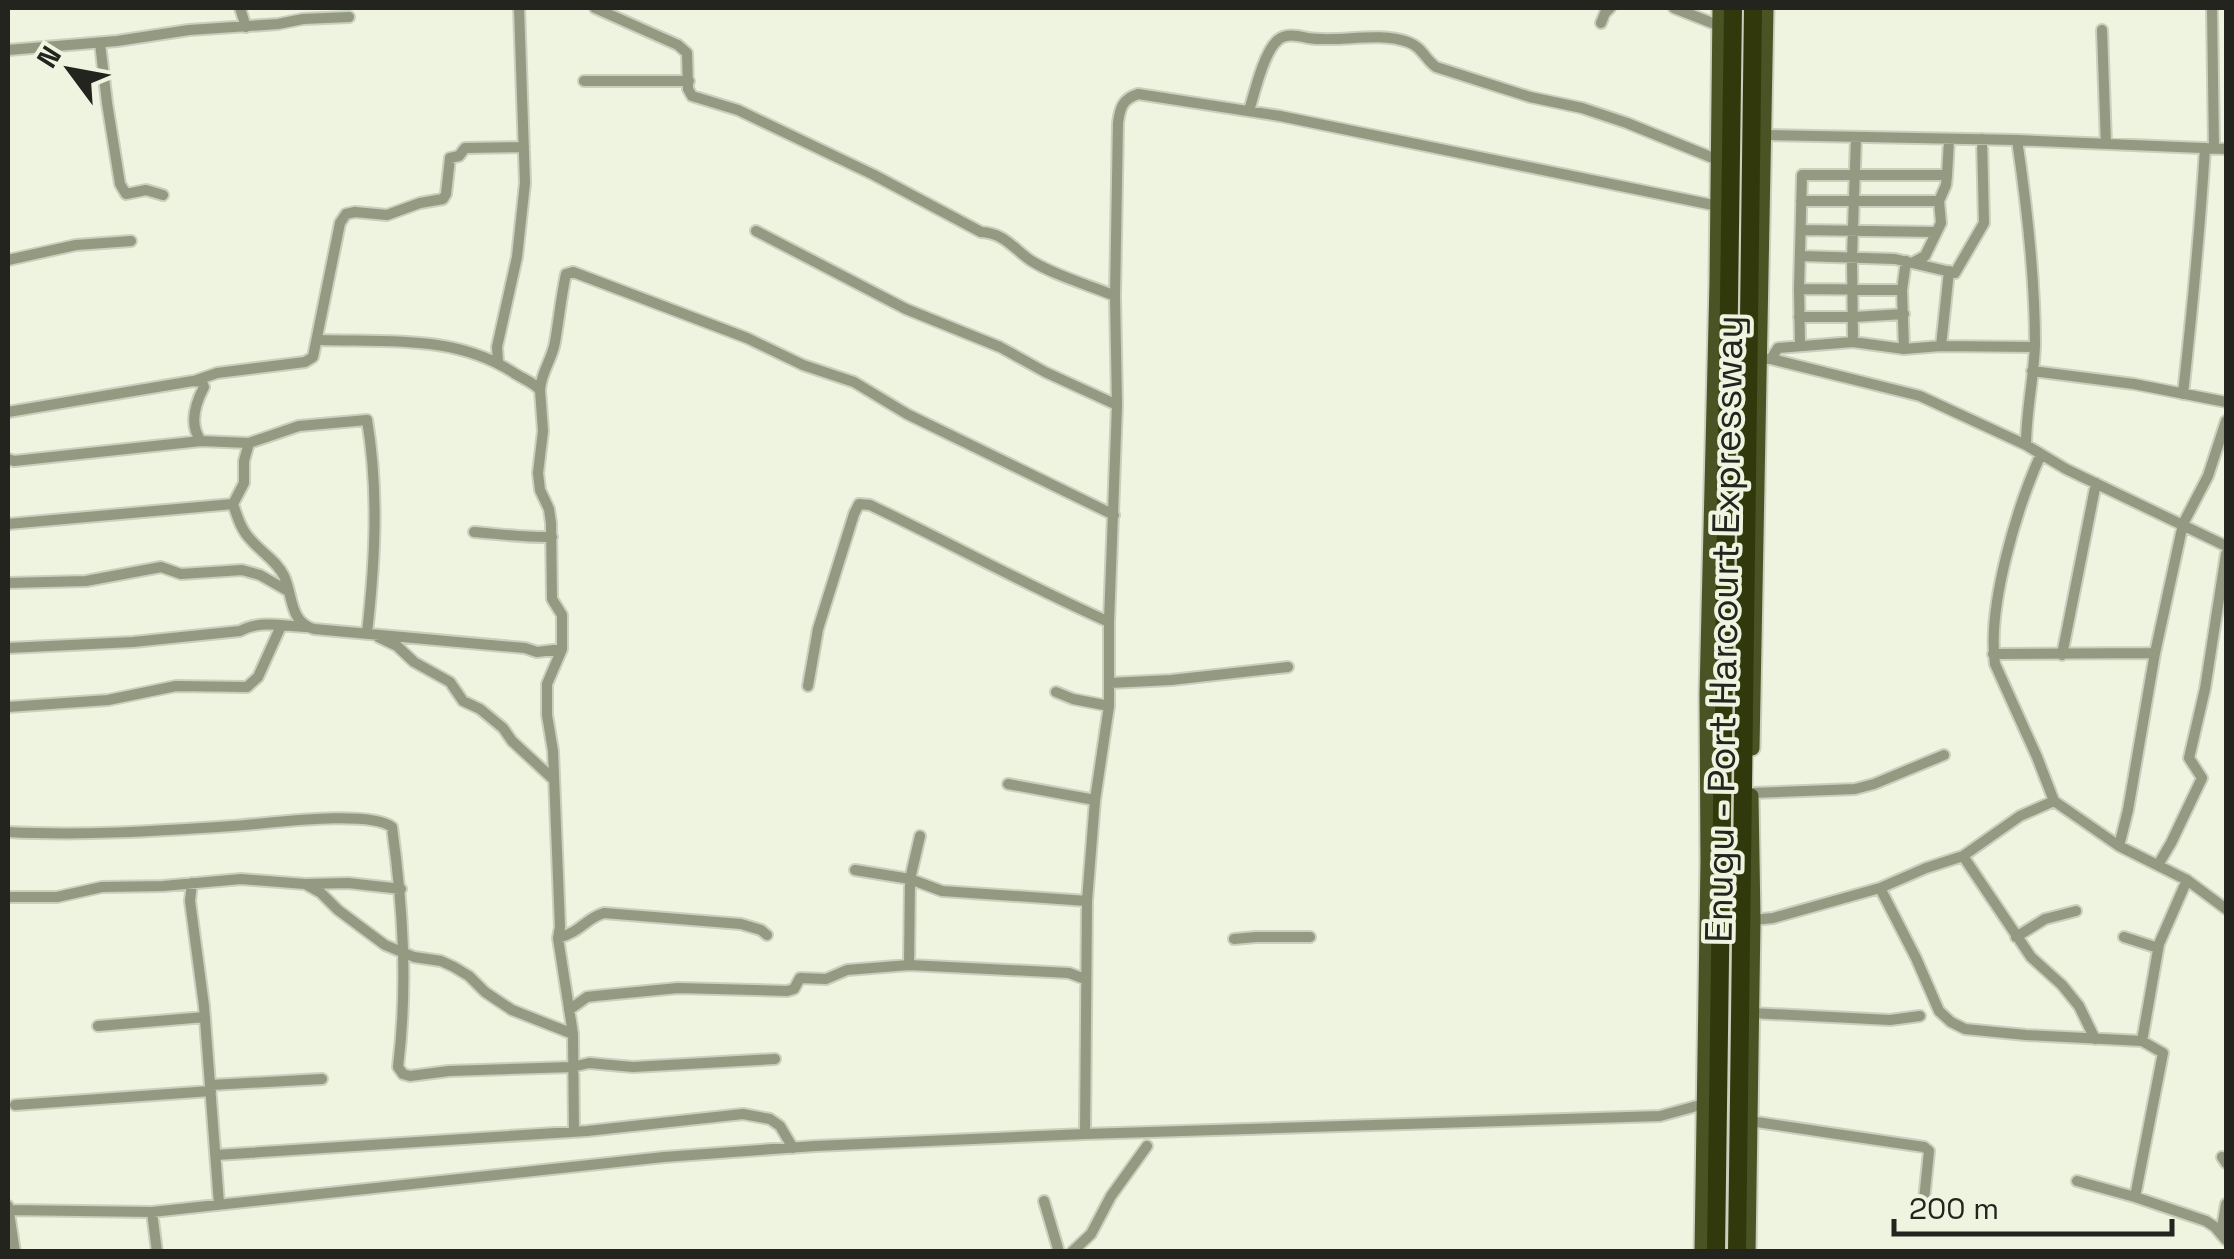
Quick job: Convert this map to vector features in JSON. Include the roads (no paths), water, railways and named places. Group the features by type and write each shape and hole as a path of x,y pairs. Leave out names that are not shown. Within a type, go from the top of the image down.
{"highway":[{"name":"Enugu - Port Harcourt Expressway","path":"1716,1252 1734,8"},
{"name":"Enugu - Port Harcourt Expressway","path":"1737,1252 1753,8"}],"main road":[{"name":"Enugu - Port Harcourt Expressway","path":"1702,1252 1708,862 1706,694 1720,8"},
{"name":"Enugu - Port Harcourt Expressway","path":"1748,1252 1751,793 1765,359 1766,8"}],"street":[{"path":"240,8 246,26"},
{"path":"303,20 308,8"},
{"path":"498,361 517,257 525,184 519,8"},
{"path":"595,8 678,45 686,53 688,90 692,96 738,110 981,232 1004,238 1030,260 1114,296"},
{"path":"1601,22 1610,8"},
{"path":"1674,8 1720,26"},
{"path":"2183,394 2209,148 2212,8"},
{"path":"8,50 349,17"},
{"path":"2102,30 2106,144"},
{"path":"1249,112 1266,59 1281,37 1389,37 1416,45 1436,68 1530,97 1582,108 1718,160"},
{"path":"100,43 120,184 126,194 146,190 163,195"},
{"path":"584,81 688,82"},
{"path":"1085,1134 1087,902 1109,706 1116,405 1114,296 1118,123 1122,105 1138,94 1249,112 1718,206"},
{"path":"1764,135 2226,149"},
{"path":"1853,342 1856,138"},
{"path":"1909,262 1926,256 1941,219 1939,201 1946,185 1948,140"},
{"path":"1801,256 1909,262 1956,272 1984,223 1982,140"},
{"path":"2017,140 2026,204 2035,347 2026,446"},
{"path":"8,412 193,381 216,373 305,362 313,357 340,224 346,214 387,215 442,199 450,158 459,156 465,148 524,148"},
{"path":"1800,344 1804,173 1947,175"},
{"path":"1801,201 1939,201"},
{"path":"1801,230 1936,232"},
{"path":"756,231 906,309 1000,346 1116,405"},
{"path":"8,260 76,245 131,241"},
{"path":"1904,349 1902,290 1909,262"},
{"path":"1941,346 1949,271"},
{"path":"574,1132 573,1034 558,938 552,751 546,715 547,684 562,649 562,615 552,599 549,508 540,490 538,473 544,431 541,375 555,342 566,274 573,272 747,338 802,365 854,382 955,439 1114,516"},
{"path":"1799,289 1902,290"},
{"path":"1799,317 1904,314"},
{"path":"317,337 434,343 498,361 540,390"},
{"path":"1765,359 1778,348 1800,344 1853,342 1904,349 2035,347"},
{"path":"1765,359 1920,396 2226,546"},
{"path":"2032,371 2134,384 2226,402"},
{"path":"529,381 541,375"},
{"path":"193,381 203,384 194,421 195,433 202,441"},
{"path":"8,459 14,462 202,441 250,443 299,426 366,420 376,513 368,633"},
{"path":"2119,846 2182,524 2208,476 2226,421"},
{"path":"233,504 244,483 244,461 250,443"},
{"path":"2041,454 2006,556 1996,610 1995,664 2054,801 2119,846 2187,880 2226,909"},
{"path":"2062,655 2096,483"},
{"path":"8,524 233,504"},
{"path":"233,504 246,534 276,562 286,580 295,615 306,627"},
{"path":"808,686 818,628 859,504 870,505 1109,622"},
{"path":"474,532 552,537"},
{"path":"2158,865 2202,778 2189,758 2205,690 2226,554"},
{"path":"8,583 86,581 150,568 182,574 242,570 260,575 289,592"},
{"path":"8,648 133,642 240,631 259,624 537,652 562,649"},
{"path":"8,707 108,700 176,686 247,687 258,677 281,626"},
{"path":"368,633 397,646 414,662 450,682 463,701 503,728 552,778"},
{"path":"1993,654 2155,654"},
{"path":"1109,683 1288,667"},
{"path":"1056,692 1109,706"},
{"path":"1751,793 1855,788 1944,755"},
{"path":"1008,784 1096,800"},
{"path":"1753,920 1880,888 1963,856 2020,816 2054,801"},
{"path":"8,832 105,832 292,820 384,822 392,828 400,889 404,952 398,1066 403,1074 598,1063 633,1067 775,1059"},
{"path":"910,965 910,879 920,836"},
{"path":"1963,856 2032,957 2079,1006 2095,1039"},
{"path":"855,870 910,879 942,891 1087,902"},
{"path":"8,896 57,897 102,887 241,879 304,884 348,882 400,889"},
{"path":"2142,1041 2158,948 2187,880"},
{"path":"192,883 190,902 205,1017 219,1204"},
{"path":"304,884 382,943 414,957 454,967 512,1010 573,1034"},
{"path":"1880,888 1939,1011 1951,1022 1966,1028 2057,1038 2142,1041 2163,1052 2135,1197"},
{"path":"2016,936 2045,920 2076,911"},
{"path":"558,938 577,932 604,913 742,924 767,935"},
{"path":"1234,939 1310,937"},
{"path":"2124,937 2158,948"},
{"path":"570,1010 587,997 678,988 782,992 794,989 800,978 826,979 846,970 910,965 1068,973 1085,978"},
{"path":"1752,1013 1890,1020 1920,1016"},
{"path":"98,1026 205,1017"},
{"path":"15,1105 322,1079"},
{"path":"14,1252 8,1208 152,1212 664,1156 1085,1134 1660,1116 1704,1104"},
{"path":"216,1155 574,1132 757,1114 780,1126 793,1148"},
{"path":"1750,1121 1924,1146 1929,1151 1924,1200 1927,1214"},
{"path":"1072,1252 1091,1234 1111,1196 1147,1146"},
{"path":"2077,1181 2206,1221 2224,1237"},
{"path":"1044,1201 1059,1252"},
{"path":"2224,1237 2226,1204"},
{"path":"152,1212 156,1252"}]}
